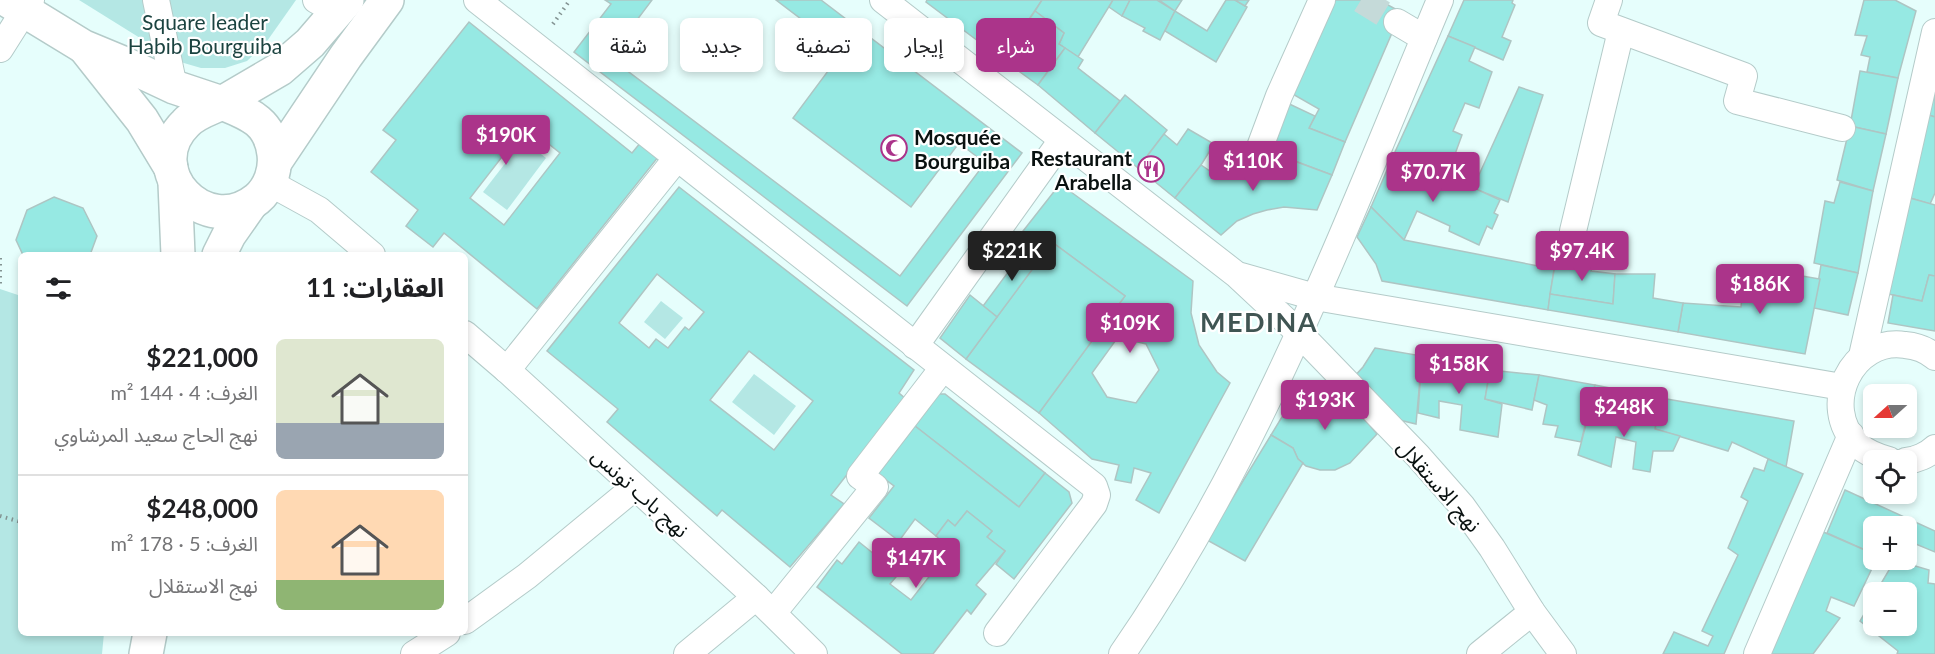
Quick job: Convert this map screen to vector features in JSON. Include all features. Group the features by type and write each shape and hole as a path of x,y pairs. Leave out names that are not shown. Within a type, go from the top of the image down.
{"main road":[{"path":"220,252 229,235 346,56 387,0"},
{"path":"21,4 84,47 174,87 250,114 264,127 273,144 265,183 234,211 216,212 200,207 186,196 142,120 84,47"},
{"path":"178,252 170,155 178,131 197,114 222,103 280,69 310,43 334,4"},
{"path":"147,654 150,636"},
{"path":"161,636 163,654"}],"street":[{"path":"156,0 174,87"},
{"path":"477,0 1090,482 1097,495 1094,504 997,633"},
{"path":"1257,155 1279,96 1322,0"},
{"path":"1122,654 1170,582 1209,515 1273,387 1315,297 1440,0"},
{"path":"1609,0 1601,23 1744,76 1737,100 1842,128"},
{"name":"نهج الاستقلال","path":"886,1 1237,275 1298,332 1418,456 1462,506 1532,612 1563,654"},
{"path":"0,49 21,4"},
{"path":"1397,21 1424,38"},
{"path":"1573,231 1621,31"},
{"path":"1862,356 1935,32"},
{"path":"915,345 1062,140"},
{"path":"507,370 677,158"},
{"path":"265,183 319,210 368,252"},
{"path":"1237,275 1315,297 1842,387"},
{"name":"نهج باب تونس","path":"468,337 764,605 814,654"},
{"path":"1864,450 1856,444 1845,427 1840,407 1842,387 1849,370 1862,356 1878,347 1897,343 1915,346 1935,357"},
{"path":"687,654 764,605 875,486 860,476 943,368"},
{"path":"1757,654 1851,435"},
{"path":"1917,458 1935,448"},
{"path":"468,619 527,576 635,487"},
{"path":"1480,654 1532,612"},
{"path":"414,654 442,636"}],"path":[{"path":"0,258 0,285"},
{"path":"0,516 18,521"}],"green space":[{"name":"Square leader Habib Bourguiba","path":"79,0 296,0 265,44 247,61 225,68 201,68 177,61"},
{"path":"523,140 546,158 507,210 483,192"},
{"path":"0,289 18,295 18,636 104,636 102,654 0,654"},
{"path":"661,301 683,318 665,339 644,322"},
{"path":"754,374 796,406 774,435 732,402"}],"building":[{"name":"Mosquée Bourguiba","path":"605,0 652,0 638,18 600,18 611,4"},
{"name":"Mosquée Bourguiba","path":"776,0 821,0 845,18 800,18"},
{"path":"927,0 1042,0 1030,18 976,18 976,40 964,30 964,18 947,18 926,2"},
{"path":"1042,0 1113,0 1078,57 1059,44 1064,33 1056,27 1056,18 1044,18 1035,11"},
{"path":"1113,0 1130,0 1122,16 1109,7"},
{"path":"1130,0 1157,0 1175,11 1160,40 1143,31 1145,28 1122,16"},
{"path":"1159,0 1182,0 1175,11"},
{"path":"1226,0 1235,0 1247,7 1216,62 1165,31 1175,11 1207,31"},
{"path":"1235,0 1249,0 1245,6"},
{"path":"1328,0 1379,0 1401,12 1345,142 1309,128 1319,109 1289,92"},
{"path":"1464,0 1513,0 1512,3 1515,5 1502,37 1511,41 1503,60 1448,36"},
{"path":"1864,0 1895,0 1916,11 1898,78 1867,72 1870,57 1861,55 1867,36 1855,35"},
{"path":"1035,11 1044,18 1030,18"},
{"path":"469,22 632,153 641,142 659,156 537,309 444,233 433,247 406,226 418,210 371,172 396,140 383,130","holes":["526,126 560,153 504,225 470,198"]},
{"path":"1056,27 1064,33 1059,44 1065,48 1056,60"},
{"name":"Mosquée Bourguiba","path":"589,33 589,63 574,52"},
{"path":"1448,36 1475,47 1469,61 1492,72 1479,108 1465,103 1453,131 1462,135 1447,176 1394,154"},
{"name":"Mosquée Bourguiba","path":"872,39 884,48 884,72 916,72 1022,153 907,306 600,72 629,72 900,276 985,163 959,143 911,207 793,118 827,72 872,72"},
{"path":"1065,48 1083,60 1078,68 1120,101 1095,133 1038,85 1047,72 1056,72 1056,60"},
{"path":"1860,71 1898,78 1886,134 1850,126"},
{"path":"1020,72 1047,72 1038,85"},
{"path":"1519,87 1543,95 1508,202 1473,188"},
{"path":"1935,87 1935,117 1929,115"},
{"path":"1125,95 1167,130 1138,168 1095,133"},
{"path":"1283,101 1315,116 1309,128 1345,142 1332,175 1266,150"},
{"path":"1929,115 1935,117 1935,193 1930,204 1910,198"},
{"path":"1850,126 1886,134 1873,191 1837,180"},
{"path":"1188,129 1214,144 1175,198 1138,168 1164,134 1177,145"},
{"path":"1394,154 1417,164 1413,176 1445,190 1450,177 1500,200 1494,213 1498,215 1492,229 1487,226 1479,245 1449,231 1450,226 1417,211 1404,240 1371,207"},
{"path":"1278,155 1332,175 1317,210 1284,207 1267,210 1237,221 1221,235 1175,198 1201,165 1220,178 1276,165"},
{"path":"1840,182 1873,191 1858,273 1814,263 1825,201 1834,203"},
{"path":"1060,184 1193,281 1191,313 1199,345 1217,372 1230,383 1159,513 1136,500 1151,473 1134,468 1131,483 1115,480 1119,465 1092,459 1039,413 1125,296 1052,242 1040,259 1016,240","holes":["1118,337 1146,344 1159,370 1136,403 1107,397 1092,373"]},
{"path":"679,187 914,370 899,393 906,399 831,495 844,504 790,567 722,510 717,516 607,422 618,409 547,351","holes":["657,274 704,312 689,330 685,327 668,348 656,339 649,348 619,323","749,351 813,401 774,450 710,400"]},
{"path":"54,197 83,208 97,236 91,252 22,252 16,240 27,210"},
{"path":"1910,198 1935,205 1935,276 1929,275 1922,301 1888,294"},
{"path":"1371,207 1404,240 1554,269 1548,310 1382,281 1376,264 1357,237"},
{"path":"1052,242 1125,296 1039,413 966,359"},
{"path":"1026,248 1040,259 997,317 983,306"},
{"path":"1556,259 1593,264 1591,271 1615,274 1613,304 1550,294"},
{"path":"1821,265 1858,273 1848,315 1814,308"},
{"path":"1761,269 1820,279 1805,354 1678,332 1683,303 1741,307 1742,295 1756,295"},
{"path":"1615,274 1655,274 1653,298 1683,303 1678,332 1548,310 1550,294 1613,304"},
{"path":"1929,275 1935,276 1935,331 1888,323 1893,295 1922,301"},
{"path":"970,295 997,317 966,359 940,338"},
{"path":"1375,348 1422,356 1416,424 1391,418 1352,379"},
{"path":"1422,356 1490,370 1485,399 1502,404 1498,437 1460,430 1462,405 1439,401 1439,418 1418,413"},
{"path":"1490,370 1539,375 1532,410 1485,399"},
{"path":"1539,375 1595,385 1581,442 1555,437 1558,426 1543,424 1547,405 1534,400"},
{"path":"1595,385 1661,398 1656,421 1590,409"},
{"path":"1338,388 1377,434 1350,463 1335,470 1320,470 1306,466 1298,459 1293,448 1271,435 1291,402 1308,401"},
{"path":"939,394 945,394 1045,473 1019,507 915,426"},
{"path":"1661,398 1794,421 1786,467 1732,442 1728,451 1655,429"},
{"path":"1590,409 1656,421 1655,429 1680,436 1673,451 1653,451 1650,472 1633,469 1636,442 1616,437 1611,467 1578,455"},
{"path":"915,426 1019,507 1045,473 1069,492 1072,503 1014,579 996,564 1005,551 987,537 992,531 967,511 955,526 948,520 936,536 915,519 899,541 869,518 894,486 878,474"},
{"path":"1271,435 1293,448 1298,459 1303,463 1245,561 1207,540"},
{"path":"1768,459 1803,474 1724,654 1663,654 1674,632 1708,646 1713,636 1702,631 1738,555 1728,548 1748,501 1741,497 1754,468 1764,471"},
{"path":"1845,490 1863,498 1863,504 1876,504 1902,516 1863,516 1863,549 1827,533"},
{"path":"967,511 992,531 987,537 1005,551 976,585 986,594 971,614 967,610 933,654 902,654 817,587 837,560 842,564 859,542 874,554 878,549 892,561 886,570 896,577 890,584 911,600 942,560 936,556 945,544 936,536 948,520 955,526"},
{"path":"1917,523 1935,531 1935,552 1917,545"},
{"path":"1821,531 1863,549 1863,570 1871,570 1865,582 1863,582 1863,587 1854,606 1831,597 1826,611 1840,618 1813,654 1767,654"},
{"path":"1917,566 1929,570 1928,583 1935,584 1935,654 1897,654 1898,651 1879,636 1917,636 1917,582 1882,582 1889,570 1917,570"}],"tunnel":[{"path":"1361,0 1397,22"}],"place":[{"name":"Mosquée Bourguiba","path":"894,148"},
{"name":"Restaurant Arabella","path":"1151,169"}],"district":[{"name":"MEDINA","path":"1259,321"}]}
